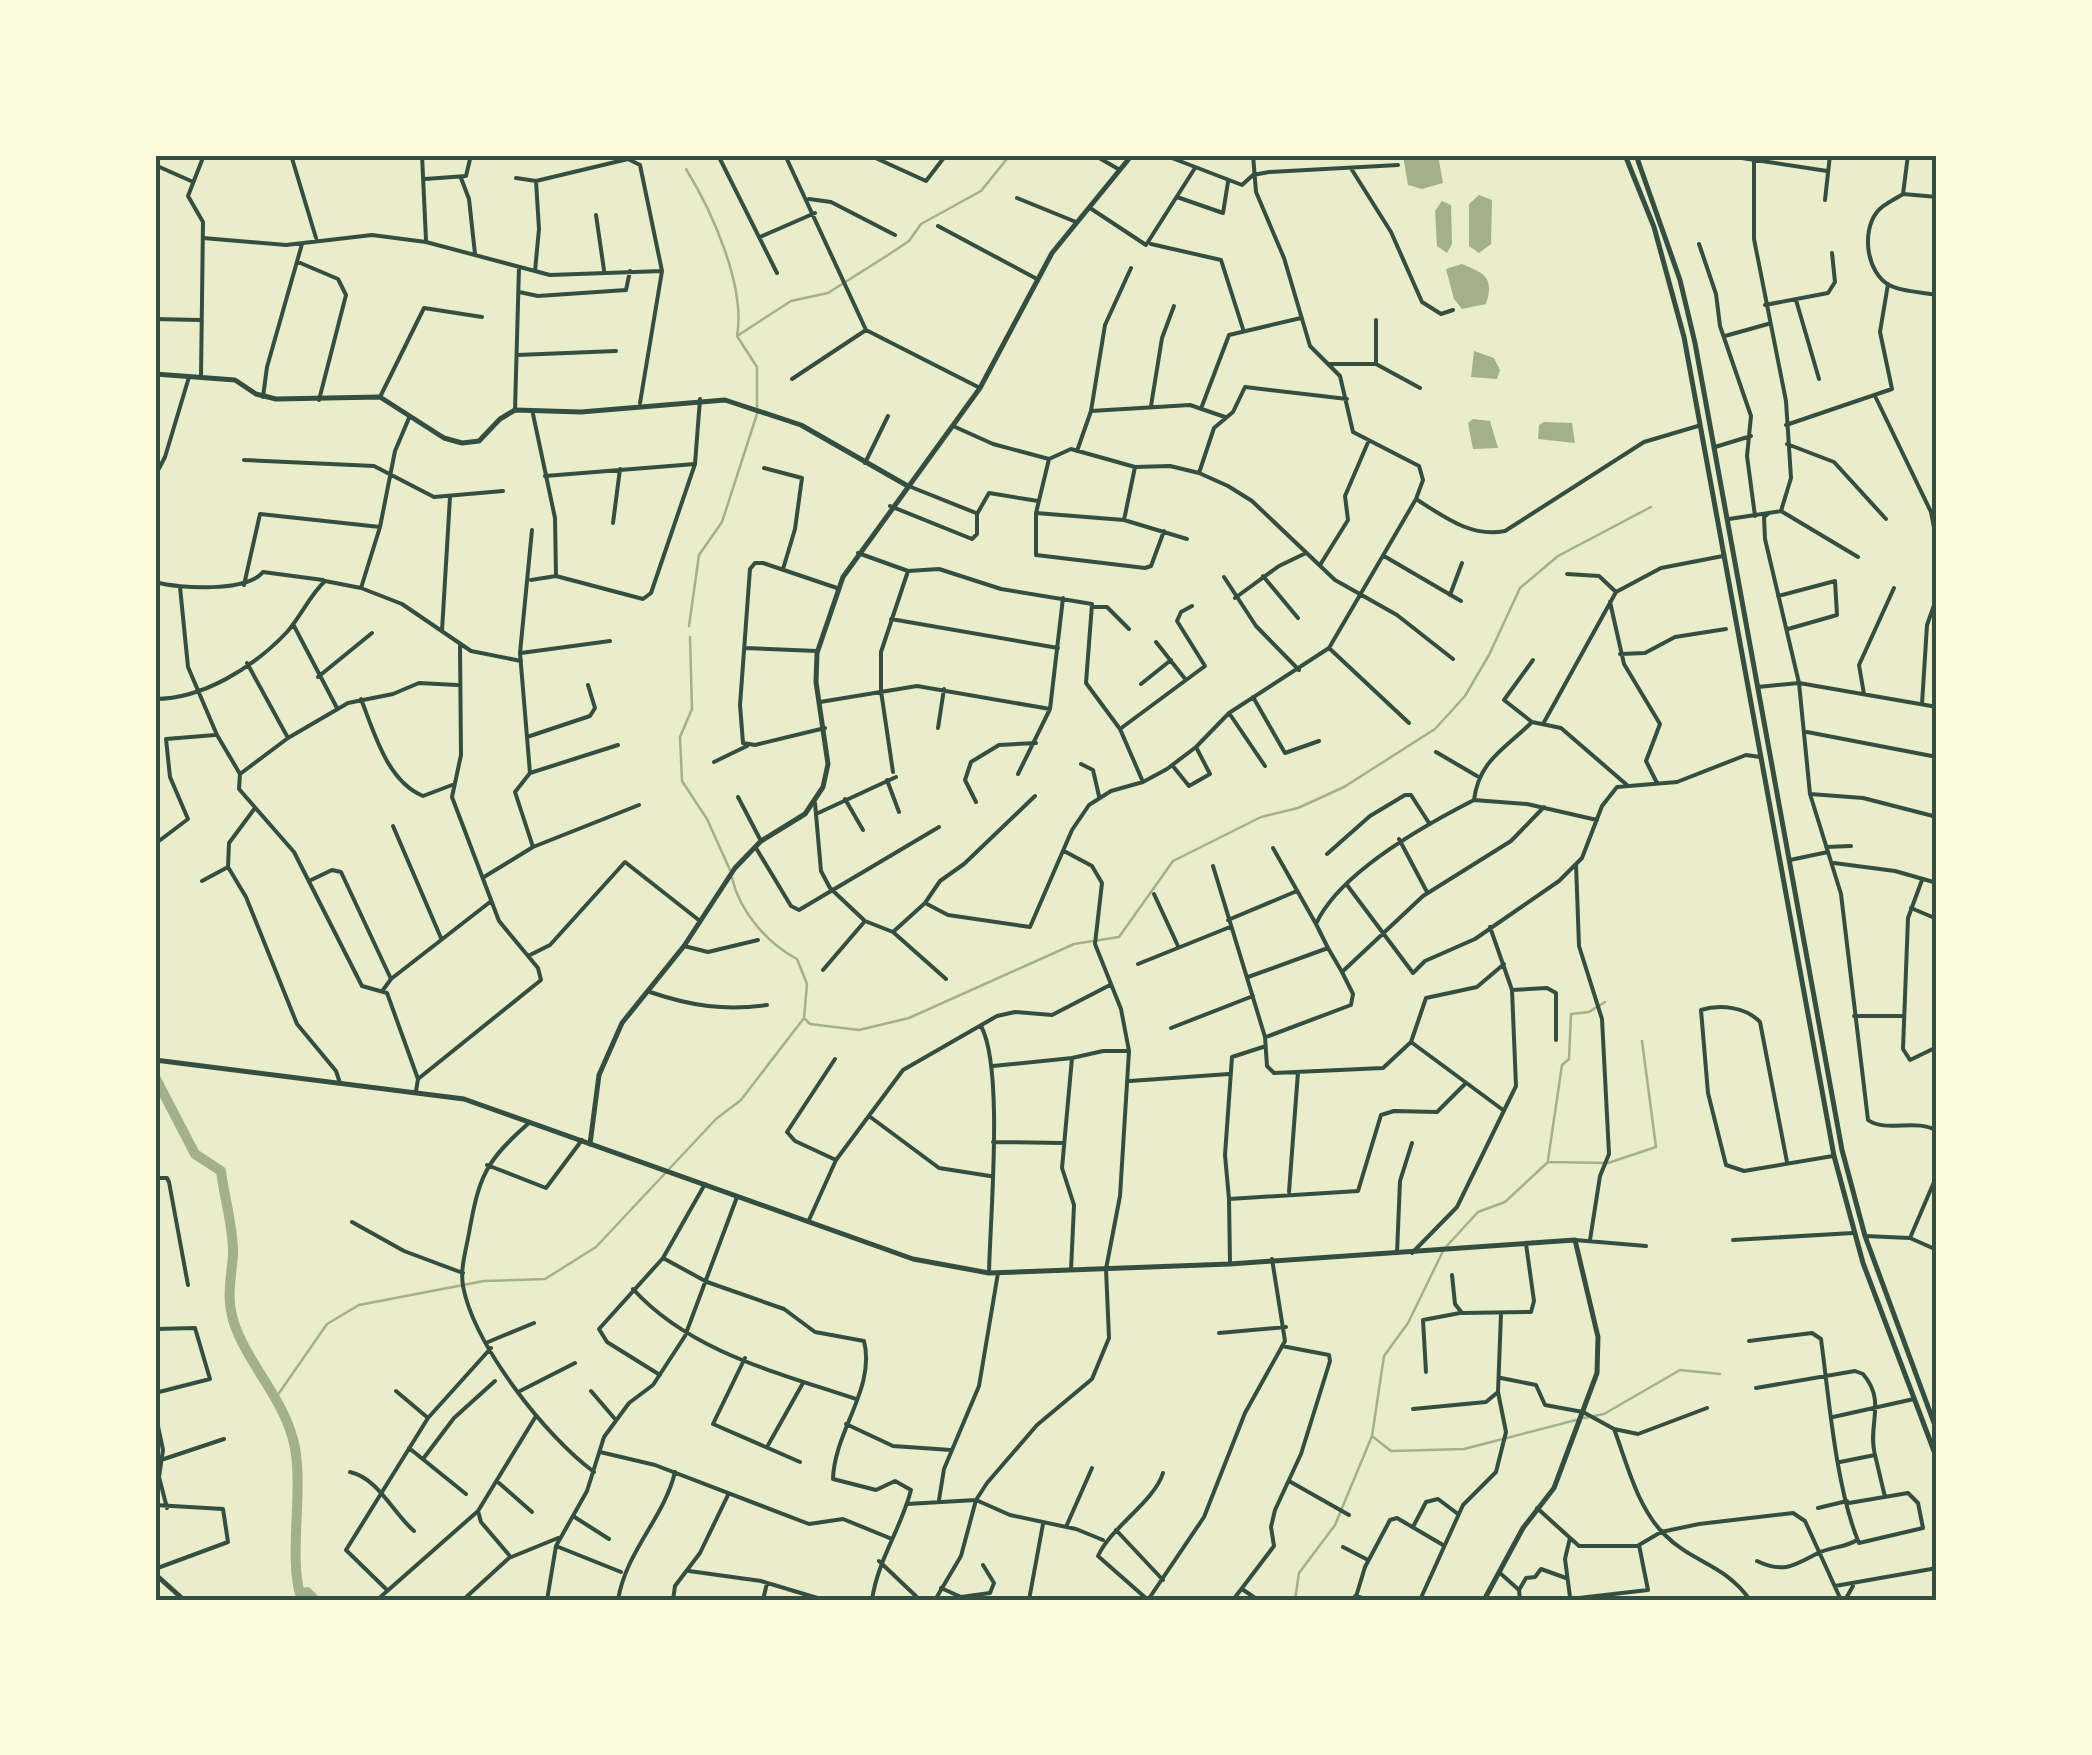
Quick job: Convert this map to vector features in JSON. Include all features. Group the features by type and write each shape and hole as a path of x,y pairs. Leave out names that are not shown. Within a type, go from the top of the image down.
{"main road":[{"path":"590,1144 603,1062 618,1030 684,946 727,877 758,844 816,804 828,764 817,650 837,588 890,506 980,388 1037,279 1076,222 1132,155"},
{"path":"1625,155 1672,283 1695,390 1834,1156 1853,1233 1937,1459"},
{"path":"1636,155 1680,280 1704,389 1842,1150 1866,1236 1937,1430"},
{"path":"155,374 236,380 264,398 380,397 444,438 471,443 515,410 533,414 700,399 733,402 801,425 906,485"},
{"path":"1695,390 1704,389"},
{"path":"1732,607 1743,605"},
{"path":"1802,986 1812,984"},
{"path":"155,1060 464,1099 926,1263 989,1273 1230,1264 1272,1258 1412,1253 1576,1240 1600,1352 1583,1412 1554,1488 1537,1508 1484,1600"},
{"path":"1893,1340 1903,1337"},
{"path":"155,1572 184,1600"}],"street":[{"path":"200,377 202,217 189,202 191,180 204,155"},
{"path":"291,155 316,238"},
{"path":"422,155 426,242"},
{"path":"425,179 461,178 470,173 472,155"},
{"path":"718,155 777,273"},
{"path":"785,155 815,212 866,330 980,388"},
{"path":"869,155 926,180 946,155"},
{"path":"1094,155 1120,170"},
{"path":"1164,155 1256,192"},
{"path":"925,903 948,915 1030,927 1079,819 1099,796 1144,782 1172,765 1229,713 1329,648 1424,480 1419,466 1353,432 1340,376 1314,353 1301,318 1284,258 1256,192 1253,155"},
{"path":"1722,155 1828,171"},
{"path":"1825,200 1830,155"},
{"path":"1903,194 1908,155"},
{"path":"1753,157 1750,212 1764,305 1784,383 1791,478 1781,511"},
{"path":"516,178 536,181 634,160 650,206 662,271 640,404"},
{"path":"155,165 191,180"},
{"path":"1242,185 1253,175 1398,166"},
{"path":"1148,244 1195,168"},
{"path":"1352,170 1391,232 1422,302 1441,314 1454,310"},
{"path":"461,178 469,199 475,254"},
{"path":"1177,197 1223,213 1228,180"},
{"path":"535,272 539,229 536,181"},
{"path":"1937,197 1903,194 1880,208 1871,221 1868,240 1873,268 1888,284 1937,296"},
{"path":"1017,198 1076,222"},
{"path":"808,199 832,202 895,234"},
{"path":"1090,208 1141,244 1221,260 1243,329"},
{"path":"760,237 815,212"},
{"path":"596,215 604,270"},
{"path":"938,226 1037,279"},
{"path":"203,238 302,244 316,238 372,235 426,242 550,275 604,270 662,271"},
{"path":"264,398 267,367 302,244"},
{"path":"1699,244 1751,416 1747,456 1755,516"},
{"path":"1764,305 1832,289 1832,253"},
{"path":"298,262 338,279 346,295 319,400"},
{"path":"515,410 519,268"},
{"path":"1077,451 1091,411 1104,325 1130,268"},
{"path":"519,292 538,296 626,290 630,270"},
{"path":"1786,425 1876,398 1892,389 1880,332 1888,284"},
{"path":"1796,300 1819,379"},
{"path":"1150,406 1162,338 1174,306"},
{"path":"380,397 424,308 482,317"},
{"path":"1202,408 1230,335 1301,318"},
{"path":"155,319 200,320"},
{"path":"1376,320 1376,364"},
{"path":"1726,336 1768,324"},
{"path":"792,380 866,330"},
{"path":"517,355 616,351"},
{"path":"1330,364 1376,364 1420,388"},
{"path":"155,476 166,457 189,376"},
{"path":"1199,473 1210,436 1248,387 1347,399"},
{"path":"1876,398 1931,512 1937,543"},
{"path":"531,580 556,576 648,598 694,464 700,399"},
{"path":"1091,411 1150,406 1202,408 1226,417"},
{"path":"533,414 555,518 556,576"},
{"path":"361,588 380,528 390,472 411,415"},
{"path":"865,463 888,416"},
{"path":"1416,498 1461,526 1492,534 1505,532 1644,442 1702,425"},
{"path":"953,426 993,444 1049,459"},
{"path":"1715,447 1752,436"},
{"path":"1320,565 1348,520 1345,496 1370,440"},
{"path":"1788,444 1834,462 1886,519"},
{"path":"1164,530 1151,566 1061,561 1034,554 1036,513 1049,459 1062,450 1077,451 1136,466 1170,466 1199,473 1252,501 1320,565 1360,595 1408,622 1453,659"},
{"path":"244,460 352,464 390,472 431,496 503,491"},
{"path":"545,476 694,464"},
{"path":"1124,520 1136,466"},
{"path":"764,468 802,478 795,529 783,569"},
{"path":"612,523 620,469"},
{"path":"906,485 977,514"},
{"path":"890,506 972,539 977,534 977,514 989,492 1039,502"},
{"path":"442,632 442,580 451,540 450,497"},
{"path":"1729,519 1781,511 1858,556"},
{"path":"1036,513 1124,520 1187,539"},
{"path":"244,585 260,514 380,528"},
{"path":"1768,514 1764,517 1765,539 1799,683 1810,794 1841,894 1870,1122 1929,1126 1937,1131"},
{"path":"530,774 520,652 523,605 531,580 532,530"},
{"path":"1235,598 1262,576 1306,552"},
{"path":"858,554 908,571 939,569 1001,589 1107,607 1130,629"},
{"path":"1384,556 1460,601"},
{"path":"1543,724 1616,592 1661,568 1724,556"},
{"path":"747,746 741,736 740,719 751,564 783,569 837,588"},
{"path":"1450,595 1462,564"},
{"path":"816,814 894,774 881,691 882,640 908,571"},
{"path":"155,582 180,588 244,585 263,572 361,588 402,604 460,646 484,656 521,661"},
{"path":"1568,574 1599,576 1616,592"},
{"path":"1262,576 1298,618"},
{"path":"1224,577 1235,598 1298,670"},
{"path":"155,698 198,695 247,663 293,624 325,581"},
{"path":"1778,596 1835,582 1838,586 1837,615 1786,629"},
{"path":"180,588 188,667 217,735 240,774 239,789 294,852 362,986 383,991"},
{"path":"1864,694 1859,665 1894,588"},
{"path":"1922,704 1927,625 1937,597"},
{"path":"1018,774 1050,709 1064,598"},
{"path":"1610,602 1620,654 1660,724 1646,762 1658,784"},
{"path":"1092,606 1084,676 1120,729 1144,782"},
{"path":"1120,729 1206,664 1176,621 1181,612 1192,606"},
{"path":"891,619 1058,648"},
{"path":"293,624 337,708"},
{"path":"1620,654 1644,654 1675,637 1726,629"},
{"path":"318,677 372,633"},
{"path":"520,652 610,641"},
{"path":"1156,642 1186,680"},
{"path":"418,1079 539,984 541,976 513,942 490,902 484,876 458,816 453,784 461,755 457,685 460,646"},
{"path":"745,648 817,650"},
{"path":"1329,648 1409,723"},
{"path":"1142,684 1171,660"},
{"path":"1534,660 1504,700 1532,722 1560,728 1627,785"},
{"path":"247,663 288,738"},
{"path":"240,774 337,708 419,683 457,685"},
{"path":"1758,687 1799,683 1937,707"},
{"path":"527,737 590,716 595,708 588,685"},
{"path":"820,702 917,686 1050,709"},
{"path":"938,728 944,688"},
{"path":"1253,697 1285,752 1319,741"},
{"path":"362,699 376,739 403,783 423,796 453,784"},
{"path":"1229,713 1265,766"},
{"path":"1474,800 1478,776 1486,762 1532,722"},
{"path":"714,762 747,746 825,728"},
{"path":"1806,732 1937,757"},
{"path":"155,844 188,819 170,777 166,739 217,735"},
{"path":"976,802 965,780 971,762 999,746 1036,742"},
{"path":"533,847 515,792 530,774 618,745"},
{"path":"1172,765 1188,786 1210,774 1196,747"},
{"path":"1436,752 1478,776"},
{"path":"1348,886 1413,973 1425,961 1490,927 1576,864 1611,792 1627,785 1658,784 1746,755 1760,756"},
{"path":"1080,764 1093,770 1099,796"},
{"path":"887,780 900,812"},
{"path":"1327,854 1370,816 1405,794 1412,795 1429,822"},
{"path":"1810,794 1864,798 1900,811 1937,816"},
{"path":"738,796 758,844 793,909 939,827"},
{"path":"893,932 925,903 940,881 964,864 1035,796"},
{"path":"845,799 862,830"},
{"path":"1316,924 1348,886 1399,839 1474,800 1544,808 1598,820"},
{"path":"816,804 822,870 830,888 865,921 893,932 946,979"},
{"path":"484,876 533,847 639,805"},
{"path":"257,806 229,843 228,866 246,897 296,1024 336,1071 340,1083"},
{"path":"1342,972 1428,893 1511,841 1544,808"},
{"path":"394,826 441,938"},
{"path":"1399,839 1428,893"},
{"path":"1790,860 1851,846"},
{"path":"1264,1037 1351,1005 1354,994 1273,848"},
{"path":"935,1600 961,1556 976,1500 1037,1426 1081,1392 1100,1368 1112,1316 1106,1268 1120,1196 1129,1052 1121,1010 1095,944 1102,883 1092,866 1064,851"},
{"path":"528,956 550,945 625,862 700,921"},
{"path":"1832,863 1870,866 1937,883"},
{"path":"1576,864 1579,946 1602,1019 1609,1154 1600,1176 1590,1240"},
{"path":"202,881 228,866"},
{"path":"1212,866 1248,976 1270,1070 1383,1068 1411,1042 1426,998 1477,987 1504,964"},
{"path":"309,881 341,872 390,978"},
{"path":"1922,880 1911,908 1906,1058 1919,1059 1937,1047"},
{"path":"1228,920 1297,891"},
{"path":"1154,894 1178,946"},
{"path":"416,1091 418,1079 383,991 390,978 490,902"},
{"path":"1911,908 1937,920"},
{"path":"823,970 865,921"},
{"path":"1412,1253 1456,1207 1503,1110 1513,1098 1518,1067 1512,990 1490,927"},
{"path":"1138,964 1230,928"},
{"path":"684,946 708,952 758,940"},
{"path":"1248,976 1328,948"},
{"path":"808,1221 836,1160 903,1070 1006,1012 1052,1015 1110,985"},
{"path":"1512,990 1547,988 1556,993 1556,1040"},
{"path":"650,992 694,1006 730,1010 768,1006"},
{"path":"1171,1028 1253,996"},
{"path":"1787,1162 1760,1022 1742,1010 1701,1010 1708,1093 1726,1165 1744,1171 1834,1156"},
{"path":"1854,1016 1905,1016"},
{"path":"981,1026 993,1066 989,1273"},
{"path":"1411,1042 1503,1110"},
{"path":"1230,1264 1224,1155 1230,1074 1236,1053 1264,1047"},
{"path":"993,1066 1103,1051 1129,1052"},
{"path":"1071,1270 1074,1205 1064,1178 1063,1142 1072,1058"},
{"path":"835,1059 787,1132 795,1142 836,1160"},
{"path":"1289,1194 1298,1072"},
{"path":"1130,1082 1230,1074"},
{"path":"1228,1199 1358,1191 1381,1115 1394,1110 1437,1112 1466,1082"},
{"path":"869,1116 939,1168 990,1176"},
{"path":"531,1120 487,1165 472,1204 462,1278 491,1348 536,1416 594,1472"},
{"path":"487,1165 546,1188 582,1140"},
{"path":"991,1142 1063,1142"},
{"path":"1397,1252 1400,1181 1412,1144"},
{"path":"1910,1238 1937,1175"},
{"path":"155,1178 167,1178 170,1182 188,1285"},
{"path":"660,1375 600,1334 604,1322 664,1258 705,1184"},
{"path":"547,1600 556,1546 574,1516 615,1419 660,1375 685,1336 738,1196"},
{"path":"352,1222 462,1278"},
{"path":"1733,1240 1853,1233"},
{"path":"1866,1236 1910,1238 1937,1250"},
{"path":"1576,1240 1646,1246"},
{"path":"1426,1372 1423,1320 1462,1313 1534,1310 1526,1243"},
{"path":"664,1258 708,1282 784,1309 815,1332 864,1341 864,1383 846,1424 833,1480 876,1490 895,1482 909,1486 908,1504 879,1561 872,1600"},
{"path":"1162,1473 1156,1486 1104,1540 1098,1557 1148,1600 1204,1518 1245,1413 1282,1346 1286,1327 1272,1258"},
{"path":"939,1500 944,1469 979,1386 998,1273"},
{"path":"1452,1274 1455,1304 1462,1313"},
{"path":"633,1289 685,1336 802,1383 856,1399"},
{"path":"1420,1600 1458,1514 1496,1472 1506,1432 1498,1392 1501,1314"},
{"path":"488,1342 534,1323"},
{"path":"1219,1334 1286,1327"},
{"path":"155,1329 195,1328 210,1379 155,1393"},
{"path":"1749,1340 1812,1333 1821,1339 1840,1462 1848,1502 1858,1543 1923,1528 1918,1503 1908,1493 1848,1502 1818,1508"},
{"path":"1233,1600 1274,1546 1271,1527 1330,1357 1282,1346"},
{"path":"387,1590 346,1550 428,1418 491,1348"},
{"path":"745,1358 712,1424 800,1462"},
{"path":"520,1392 574,1363"},
{"path":"1756,1388 1855,1371 1863,1374 1878,1409 1872,1438 1885,1497"},
{"path":"1501,1378 1536,1385 1545,1405 1583,1412 1614,1429 1638,1434 1707,1408"},
{"path":"423,1459 454,1418 495,1381"},
{"path":"766,1447 802,1383"},
{"path":"396,1391 428,1418"},
{"path":"591,1391 615,1419"},
{"path":"1412,1409 1486,1402 1498,1392"},
{"path":"1833,1417 1914,1399"},
{"path":"155,1412 162,1460 159,1477 167,1508"},
{"path":"376,1600 478,1511 499,1483 536,1416"},
{"path":"846,1424 893,1446 954,1450"},
{"path":"1614,1429 1630,1478 1661,1532 1699,1560 1727,1572 1750,1600"},
{"path":"155,1462 224,1440"},
{"path":"410,1448 466,1494"},
{"path":"600,1452 674,1472 808,1524 843,1519 893,1539"},
{"path":"1840,1462 1875,1455"},
{"path":"1066,1527 1092,1468"},
{"path":"350,1472 382,1492 392,1511 414,1531"},
{"path":"618,1600 623,1573 670,1491 674,1472"},
{"path":"1289,1481 1349,1515"},
{"path":"499,1483 532,1512"},
{"path":"673,1600 676,1586 689,1571 728,1495"},
{"path":"1414,1526 1426,1502 1438,1499 1458,1514"},
{"path":"908,1504 976,1500 1104,1540"},
{"path":"155,1505 223,1509 228,1542 155,1572"},
{"path":"1537,1508 1586,1549 1638,1545 1661,1532 1793,1512 1805,1521 1817,1554 1843,1600 1856,1583"},
{"path":"478,1511 509,1558"},
{"path":"574,1516 609,1539"},
{"path":"1370,1600 1355,1598 1368,1560 1390,1520 1397,1518 1443,1544"},
{"path":"1029,1600 1043,1524"},
{"path":"1116,1530 1163,1580"},
{"path":"463,1600 509,1558 560,1537"},
{"path":"1570,1538 1564,1559 1570,1599 1648,1590 1638,1545"},
{"path":"1757,1560 1772,1568 1792,1568 1817,1554 1855,1543 1856,1538"},
{"path":"556,1546 623,1573"},
{"path":"1343,1547 1368,1560"},
{"path":"879,1561 920,1600"},
{"path":"942,1588 969,1598 992,1591 994,1582 983,1565"},
{"path":"1832,1584 1844,1588 1937,1568"},
{"path":"1520,1600 1519,1590 1526,1578 1535,1577 1541,1570 1568,1579"},
{"path":"689,1571 768,1583 824,1600"},
{"path":"1498,1571 1519,1590"},
{"path":"763,1600 768,1583"},
{"path":"1242,1589 1258,1600"}],"shaded area":[{"path":"1403,155 1438,155 1443,183 1422,189 1408,185"},
{"path":"1479,195 1492,200 1491,244 1479,253 1469,246 1469,204"},
{"path":"1442,201 1451,205 1452,244 1447,253 1437,246 1435,211"},
{"path":"1462,264 1488,281 1486,304 1462,309 1454,299 1446,269"},
{"path":"1474,351 1494,358 1500,370 1497,379 1471,377"},
{"path":"1473,419 1490,421 1498,448 1473,449 1468,423"},
{"path":"1572,423 1575,443 1538,439 1539,425"}],"waterway":[{"path":"737,336 791,301 828,293 888,255 909,241 921,224 981,191 1010,155"},
{"path":"686,169 725,250 736,295 737,336 757,367 757,414 722,522 699,555 689,626"},
{"path":"805,1019 810,1024 859,1030 909,1018 1074,944 1119,937 1173,861 1261,817 1298,808 1344,787 1435,729 1465,696 1520,588 1558,556 1651,507"},
{"path":"690,637 692,709 680,737 682,781 707,819 730,870"},
{"path":"277,1396 327,1324 359,1305 484,1281 545,1279 596,1247 716,1119 741,1100 804,1018 807,984 797,959 765,935 748,914 732,878"},
{"path":"1548,1160 1562,1065 1569,1059 1571,1014 1589,1012 1605,1002"},
{"path":"1372,1436 1384,1356 1408,1323 1444,1249 1478,1212 1505,1202 1548,1162 1608,1163 1656,1147 1642,1041"},
{"path":"155,1077 195,1154 221,1171 233,1245 230,1305 241,1339 284,1414 295,1448 297,1578 300,1594 307,1592 315,1600"},
{"path":"1584,1418 1604,1414 1680,1370 1720,1374"},
{"path":"1295,1600 1299,1573 1335,1525 1372,1436 1391,1451 1464,1449 1576,1420"}]}
